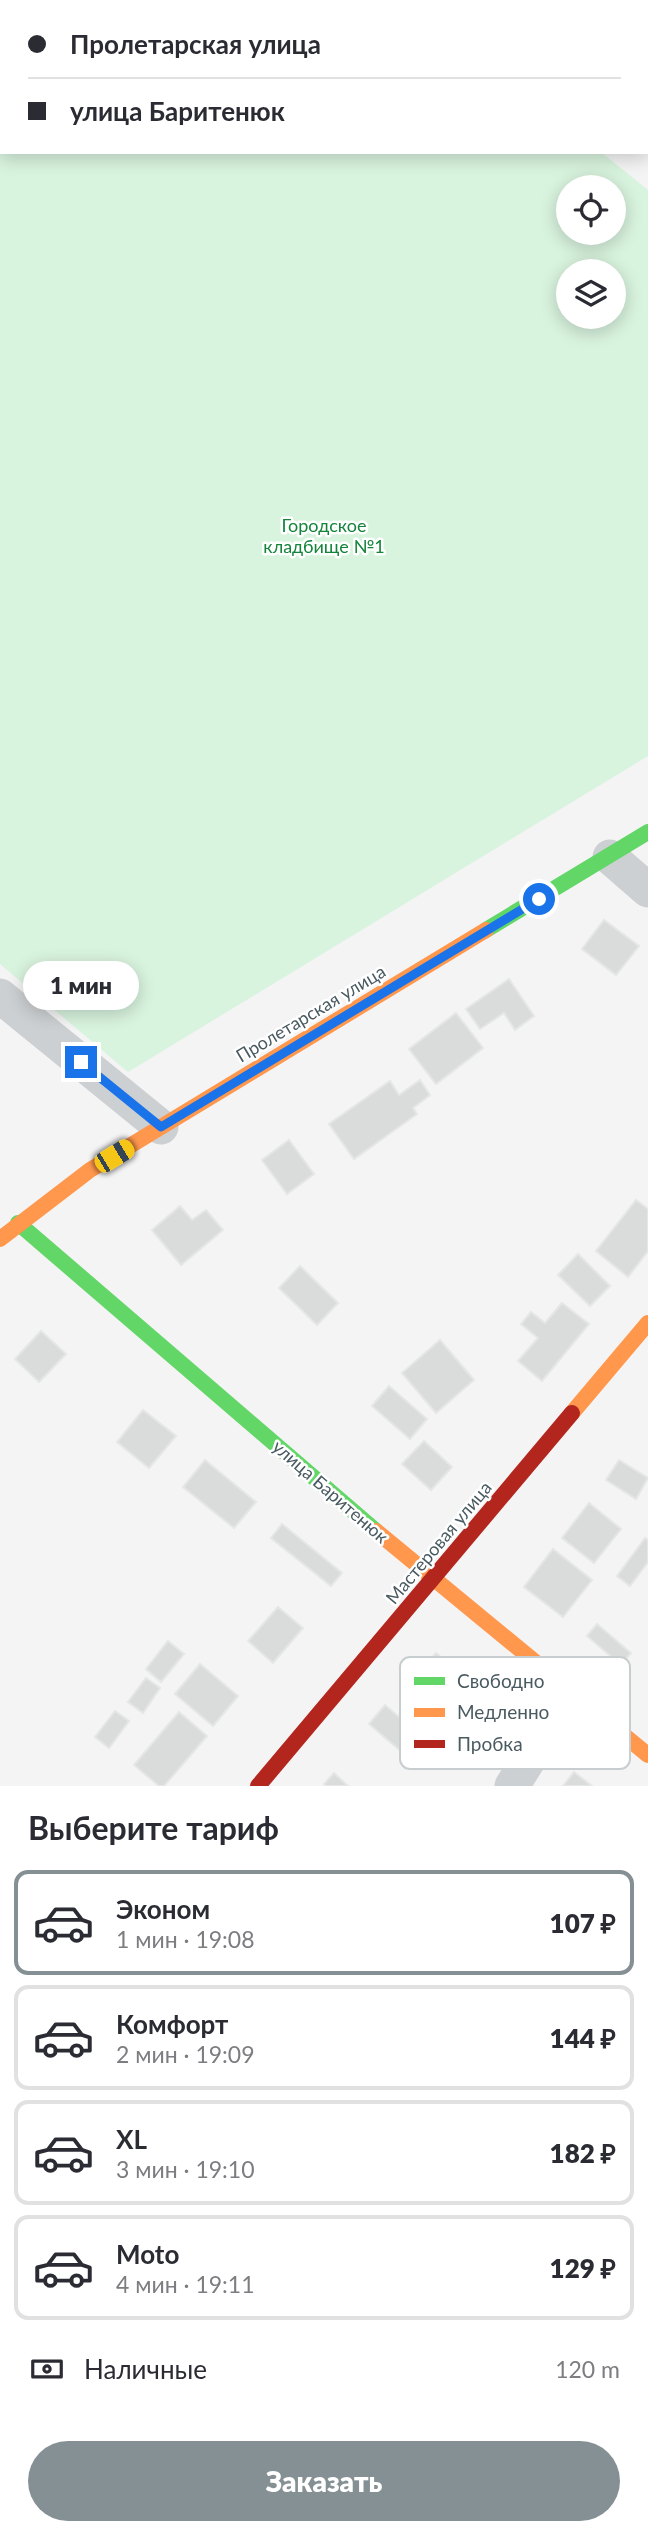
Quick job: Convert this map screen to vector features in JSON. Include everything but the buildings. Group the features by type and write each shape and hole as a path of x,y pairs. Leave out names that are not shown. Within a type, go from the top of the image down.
{"street":[{"name":"Пролетарская улица","path":"0,1238 90,1170 648,832"},
{"path":"610,857 648,890"},
{"path":"0,996 161,1127"},
{"name":"улица Баритенюк","path":"18,1223 433,1580 528,1657"},
{"name":"Мастеровая улица","path":"258,1786 648,1323"},
{"name":"улица Баритенюк","path":"630,1740 648,1755"},
{"path":"512,1786 523,1769"}],"green space":[{"name":"Городское кладбище №1","path":"0,154 603,154 648,190 648,756 128,1072 0,964"}],"traffic: fast":[{"path":"486,930 648,832"},
{"path":"18,1223 376,1531"}],"traffic: slow":[{"path":"0,1239 90,1170 486,930"},
{"path":"572,1413 648,1323"},
{"path":"376,1531 529,1657"},
{"path":"630,1740 648,1755"}],"traffic: jam":[{"path":"258,1786 572,1413"}],"route":[{"path":"81,1062 161,1127 539,899"}]}
